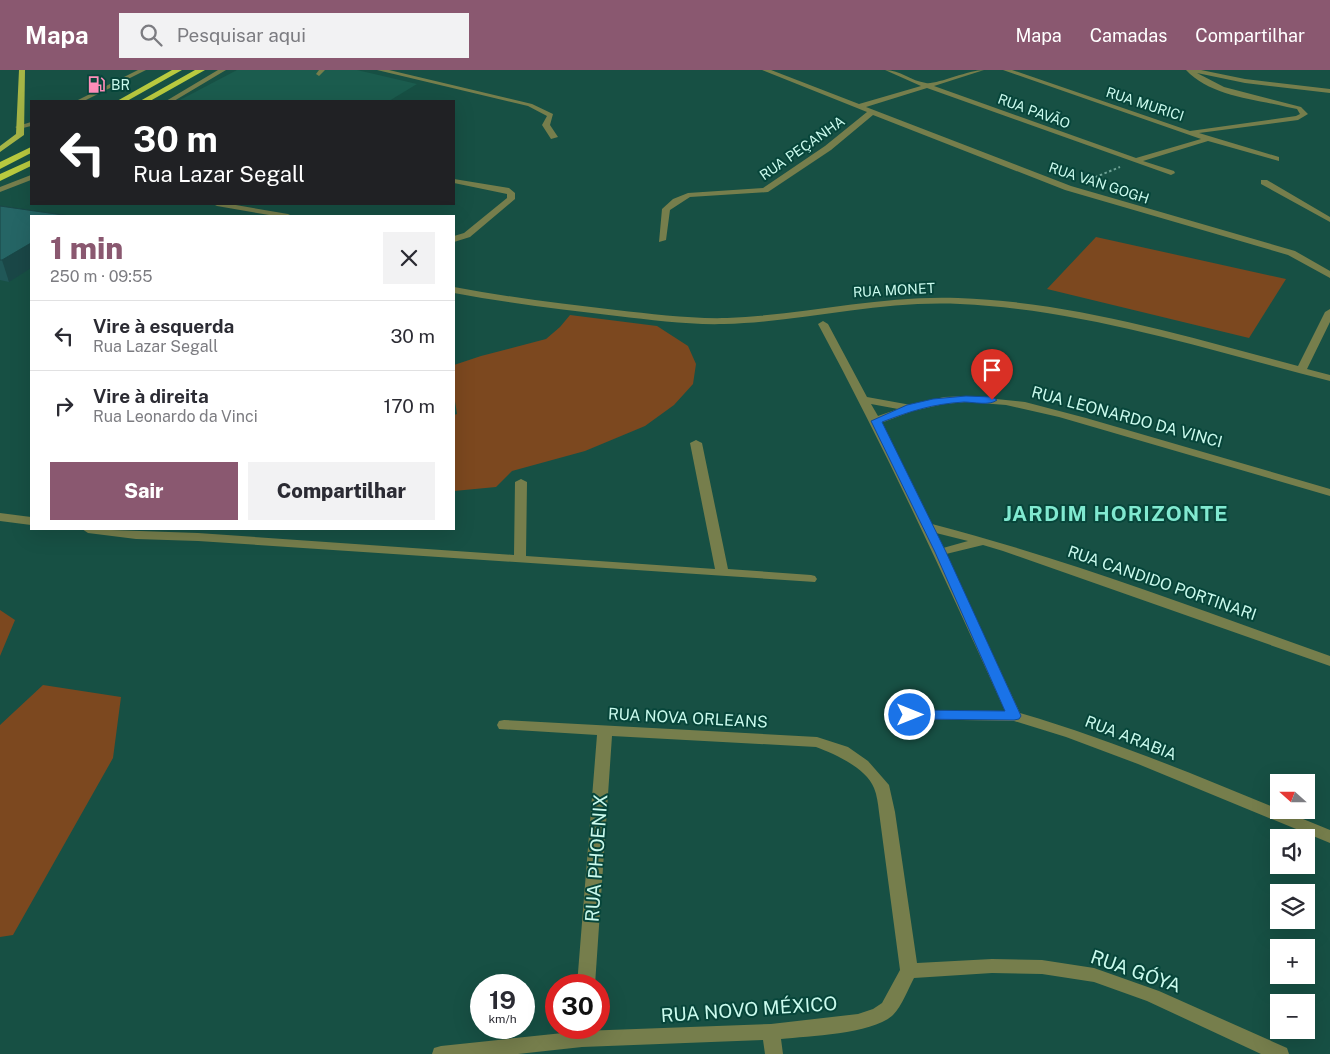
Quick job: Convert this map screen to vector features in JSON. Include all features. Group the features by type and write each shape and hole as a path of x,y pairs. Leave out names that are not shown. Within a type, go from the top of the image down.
{"highway":[{"path":"123,100 178,70"},
{"path":"146,100 201,70"},
{"path":"0,166 30,151"},
{"path":"0,178 30,163"}],"main road":[{"path":"0,150 20,134 18,127 22,70"},
{"path":"0,140 18,127"}],"street":[{"path":"81,100 143,70"},
{"path":"171,100 223,70"},
{"path":"380,70 530,105 551,115 546,125 554,137"},
{"name":"RUA VAN GOGH","path":"765,70 1068,188 1277,248 1304,258 1330,275"},
{"name":"RUA PAVÃO","path":"888,70 927,86 1172,173"},
{"name":"RUA PEÇANHA","path":"861,106 981,70"},
{"name":"RUA MURICI","path":"1006,70 1208,139 1276,159"},
{"path":"1190,70 1198,79 1210,84 1289,105 1303,111 1302,116 1285,120 1191,133"},
{"path":"1190,70 1245,81 1330,90"},
{"name":"RUA PEÇANHA","path":"662,240 666,210 676,200 688,196 765,190 828,148 873,111"},
{"path":"18,127 30,124"},
{"path":"1136,160 1208,139"},
{"path":"0,190 30,177"},
{"path":"455,181 506,190 511,194 511,199 467,235 455,239"},
{"path":"1264,182 1330,220"},
{"path":"224,205 282,215"},
{"name":"RUA MONET","path":"455,290 602,312 723,321 755,320 884,303 952,301 1007,304 1064,312 1147,330 1330,378"},
{"path":"1301,371 1330,312"},
{"path":"823,324 866,400 929,527 1014,716"},
{"name":"RUA LEONARDO DA VINCI","path":"876,421 911,407 933,402 966,399 1016,404 1201,454 1330,494"},
{"name":"RUA LEONARDO DA VINCI","path":"866,400 911,407"},
{"path":"696,443 722,574"},
{"path":"520,559 521,482"},
{"path":"0,516 30,521"},
{"name":"RUA CANDIDO PORTINARI","path":"929,527 1035,557 1330,661"},
{"path":"96,530 136,535 198,537 811,579"},
{"name":"RUA CANDIDO PORTINARI","path":"940,552 981,542"},
{"name":"RUA ARABIA","path":"910,715 1014,716 1071,733 1143,760 1330,837"},
{"name":"RUA NOVA ORLEANS","path":"504,726 817,742 843,751 863,765 881,785 887,812 909,971"},
{"name":"RUA PHOENIX","path":"587,974 605,731"},
{"name":"RUA GÓYA","path":"909,971 1042,967 1094,974 1153,996 1280,1054"},
{"name":"RUA NOVO MÉXICO","path":"610,1033 771,1032 858,1022 879,1015 888,1008 909,971"},
{"path":"771,1032 774,1054"},
{"name":"RUA NOVO MÉXICO","path":"441,1054 545,1039"}],"path":[{"path":"1068,188 1136,160"}],"shaded area":[{"path":"237,70 357,70 417,84 391,100 180,100"},
{"path":"1096,237 1286,279 1249,338 1047,289"},
{"path":"570,315 657,326 688,346 696,364 693,384 674,405 645,426 585,451 512,471 496,487 455,491 455,415 457,414 455,365 546,339"},
{"path":"0,610 15,620 0,656"},
{"path":"43,685 121,697 113,758 13,935 0,937 0,725"}],"building":[{"path":"0,206 63,215 30,215 30,244 0,260"}],"place":[{"name":"BR","path":"97,85"}],"district":[{"name":"JARDIM HORIZONTE","path":"1116,513"}],"route":[{"path":"910,715 1014,716 929,527 876,421 911,407 933,402 966,399 992,400"}]}
